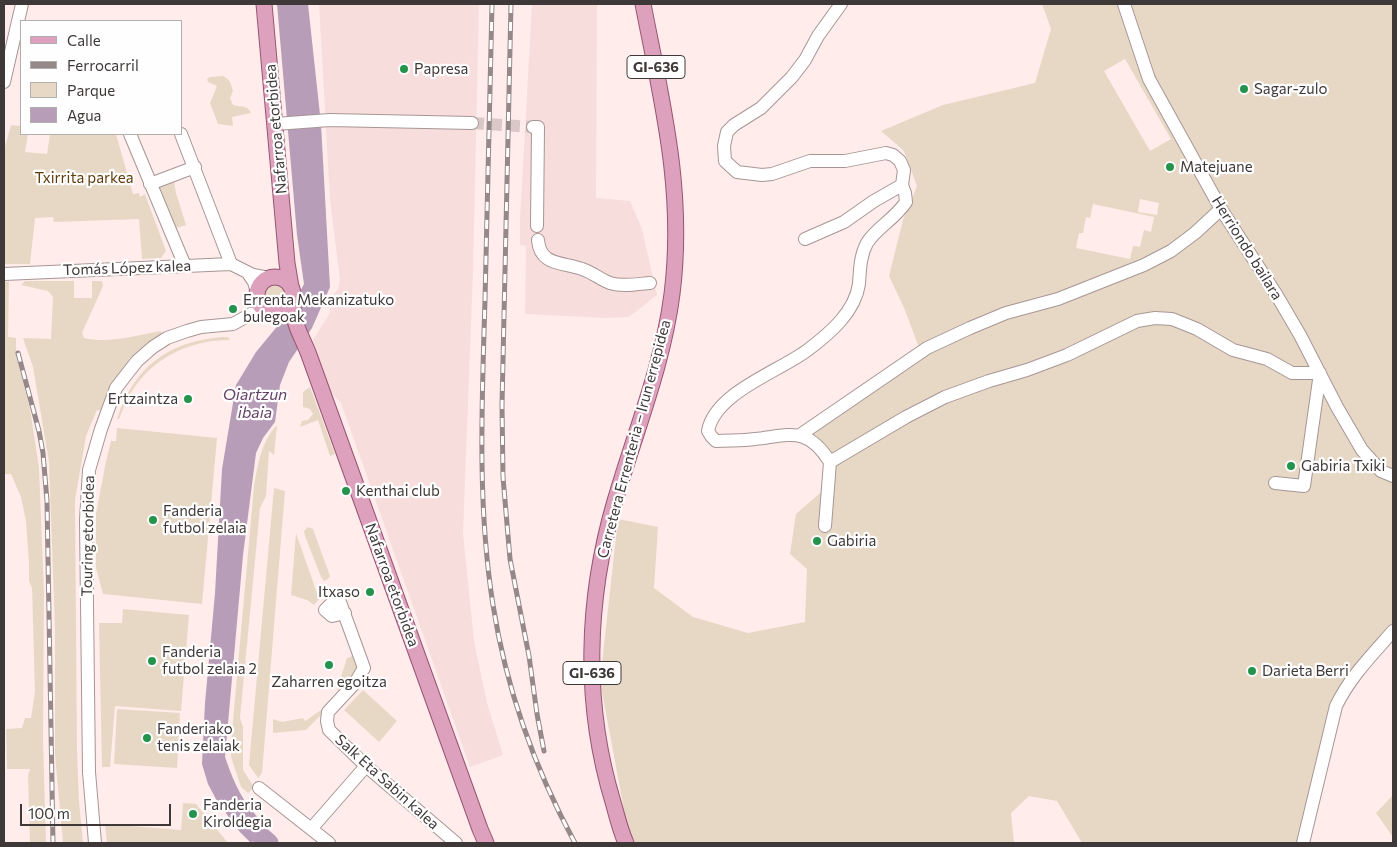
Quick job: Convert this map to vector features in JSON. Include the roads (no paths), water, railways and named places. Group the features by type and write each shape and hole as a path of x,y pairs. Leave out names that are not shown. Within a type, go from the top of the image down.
{"main road":[{"name":"Nafarroa etorbidea","path":"264,4 280,124 292,314 296,328 310,355 486,843"},
{"name":"Carretera Errenteria – Irun errepidea","path":"626,843 607,783 598,740 592,680 593,610 606,536 664,341 672,296 677,228 676,199 668,130 643,4"},
{"path":"272,278 286,281 292,293 285,311 271,312 260,306 257,295 262,282 272,278 283,267 287,255"},
{"name":"Nafarroa etorbidea","path":"271,312 287,320 296,328"}],"street":[{"path":"4,82 22,4"},
{"path":"825,526 830,462 813,442 800,435 780,435 754,440 716,441 708,431 713,417 739,391 753,380 788,363 836,326 848,311 856,296 862,256 866,244 875,232 890,221 906,202 902,186 904,170 900,161 893,155 886,153 844,161 810,160 772,174 762,175 737,172 725,161 724,146 728,132 761,108 792,77 805,60 822,29 841,4"},
{"name":"Herriondo bailara","path":"1124,4 1149,79 1221,209 1276,294 1362,450 1381,470 1393,476"},
{"path":"280,124 323,120 472,123"},
{"path":"533,127 538,127 538,226"},
{"path":"130,135 185,266"},
{"path":"181,135 231,264 258,277 272,278"},
{"path":"150,184 194,167"},
{"path":"805,239 844,222 874,201 902,186"},
{"path":"800,435 927,348 1006,313 1058,299 1144,266 1171,251 1195,233 1221,209"},
{"path":"538,240 539,249 543,256 552,261 584,269 611,283 634,285 650,283"},
{"name":"Tomás López kalea","path":"4,274 231,264"},
{"path":"246,316 252,308 257,295 254,282 248,273"},
{"name":"Touring etorbidea","path":"95,843 89,763 86,520 90,470 101,429 116,388 137,361 153,347 167,338 187,331 233,324 256,312 271,312"},
{"path":"830,462 945,396 1028,370 1067,355 1137,321 1155,318 1172,319 1197,330 1233,350 1267,359 1292,372 1320,373 1304,486 1275,483"},
{"name":"Salk Eta Sabin kalea","path":"344,613 364,668 355,683 328,712 329,730 366,766 456,843"},
{"path":"1303,843 1336,706 1359,669 1393,631"},
{"path":"311,828 366,766"},
{"path":"259,788 329,843"}],"water":[{"name":"Oiartzun ibaia","path":"277,4 308,4 321,124 330,287 312,328 289,362 280,385 275,422 263,438 256,453 243,555 225,757 245,802 264,827 251,843 239,831 217,801 208,784 202,764 222,469 236,385 256,352 290,311 304,284 297,235"}],"waterway":[{"name":"Oiartzun ibaia","path":"241,817 269,843"}],"tunnel":[{"path":"472,123 533,127"}],"railway":[{"path":"492,4 482,414 483,491 488,567 499,636 514,697 547,786 575,843"},
{"path":"511,4 502,405 503,477 510,559 529,656 544,751"},
{"path":"18,353 39,431 47,501 53,843"}],"place":[{"name":"Papresa","path":"404,69"},
{"name":"Sagar-zulo","path":"1244,89"},
{"name":"Matejuane","path":"1170,167"},
{"name":"Errenta Mekanizatuko bulegoak","path":"233,309"},
{"name":"Ertzaintza","path":"188,399"},
{"name":"Gabiria Txiki","path":"1291,466"},
{"name":"Kenthai club","path":"346,491"},
{"name":"Fanderia futbol zelaia","path":"153,520"},
{"name":"Gabiria","path":"817,541"},
{"name":"Itxaso","path":"370,592"},
{"name":"Fanderia futbol zelaia 2","path":"152,661"},
{"name":"Zaharren egoitza","path":"329,665"},
{"name":"Darieta Berri","path":"1252,671"},
{"name":"Fanderiako tenis zelaiak","path":"147,738"},
{"name":"Fanderia Kiroldegia","path":"193,814"}],"park label":[{"name":"Txirrita parkea","path":"84,178"}]}
